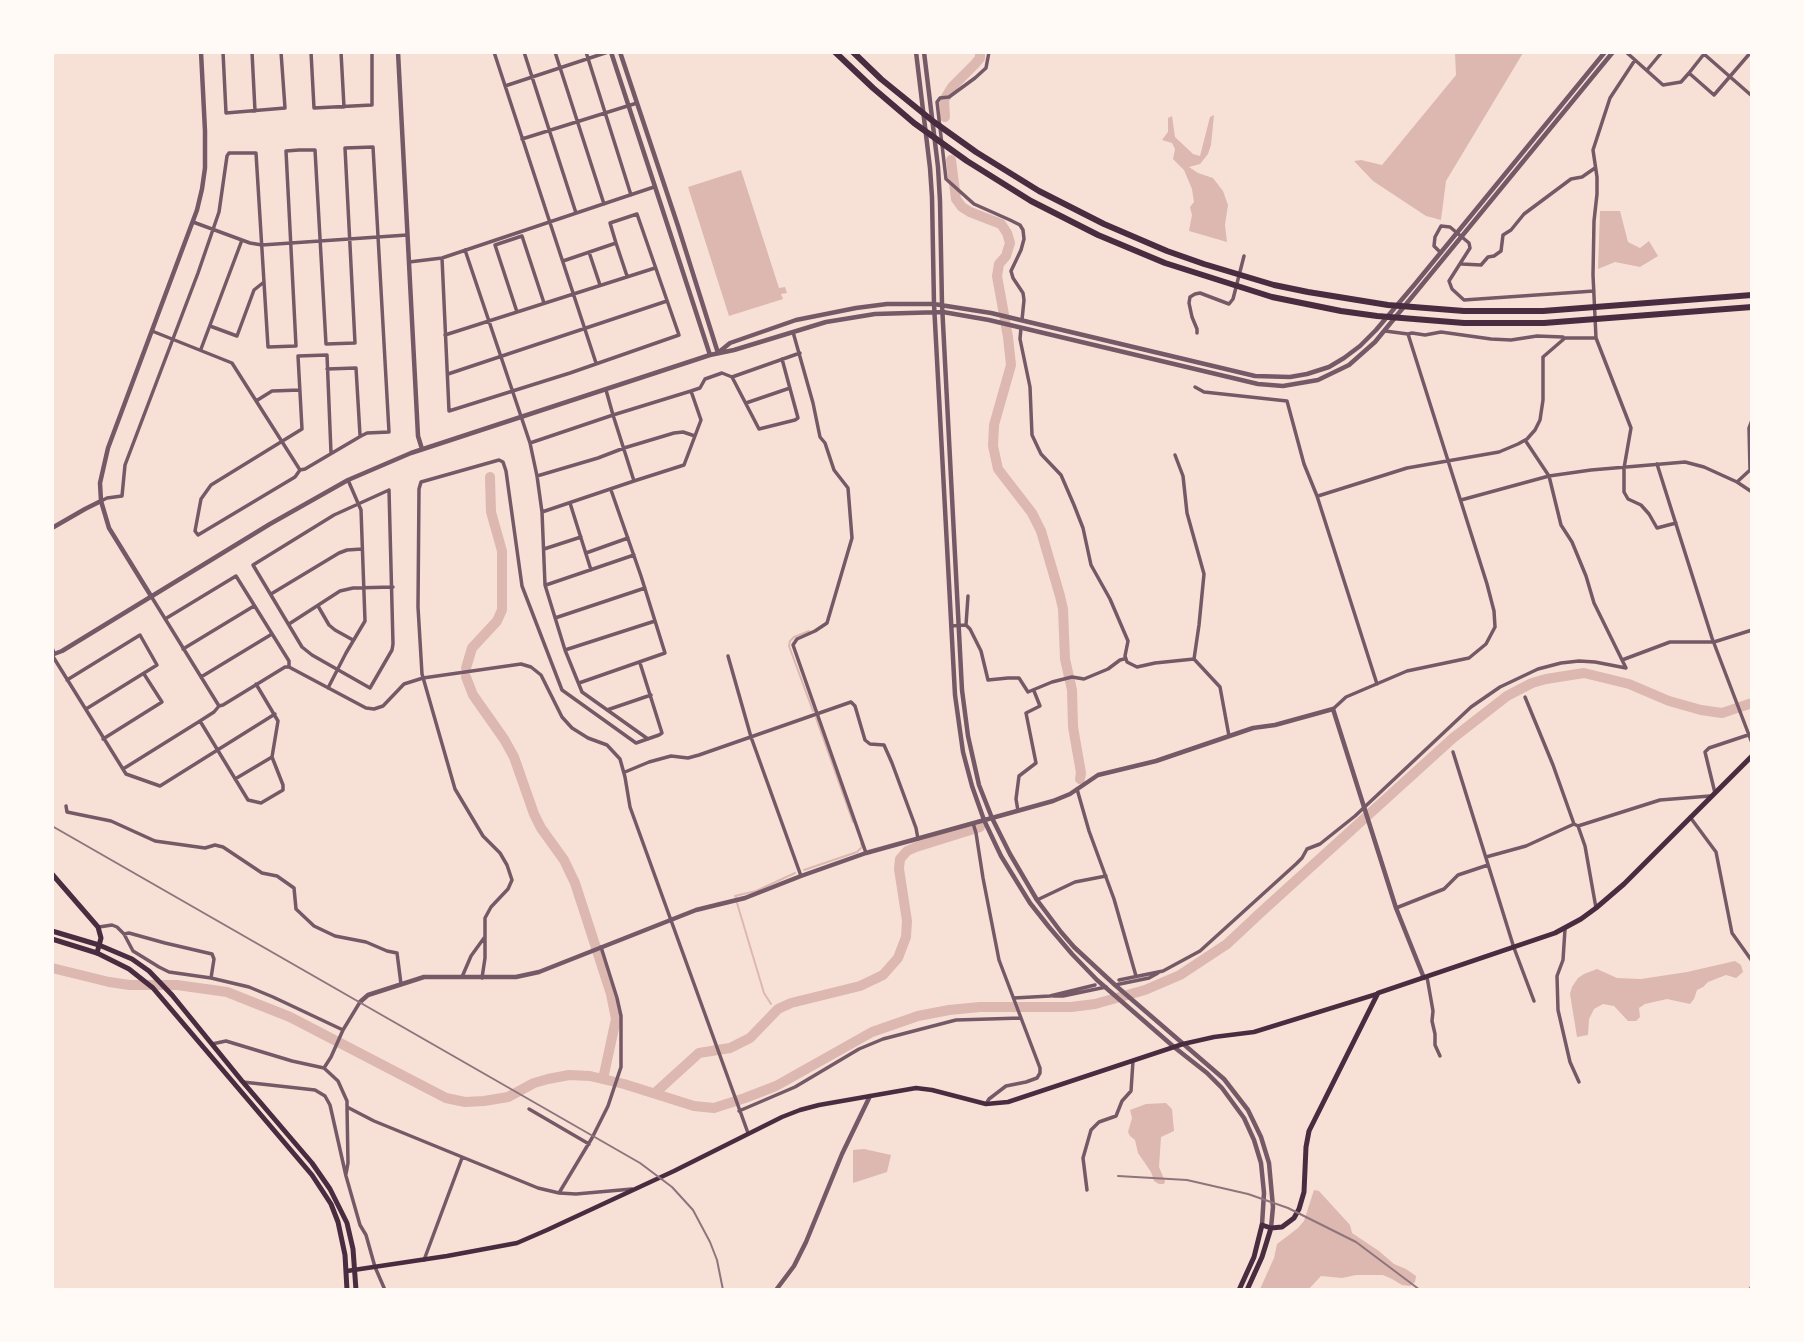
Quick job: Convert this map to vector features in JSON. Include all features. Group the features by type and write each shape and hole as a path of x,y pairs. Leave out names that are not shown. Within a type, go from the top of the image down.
{"highway":[{"path":"835,52 914,123 997,181 1054,213 1165,264 1272,297 1404,320 1477,324 1544,323 1752,307"},
{"path":"853,52 944,130 1039,191 1104,224 1158,247 1274,285 1388,305 1464,311 1543,311 1752,295"}],"main road":[{"path":"347,1271 424,1260 517,1242 800,1110 923,1088 986,1104 1007,1101 1183,1044 1254,1032 1514,948 1564,929 1596,908 1624,884 1752,756"},
{"path":"52,874 99,927 101,938 97,953"},
{"path":"52,931 99,945 132,959 149,971 172,995 312,1163 330,1189 347,1223 356,1270 356,1290"},
{"path":"52,939 97,953 129,969 163,998 317,1182 331,1204 344,1245 347,1290"},
{"path":"1239,1290 1254,1257 1262,1225 1278,1228 1287,1225 1297,1214 1304,1192 1309,1131 1378,993"},
{"path":"1247,1290 1262,1257 1271,1227"}],"street":[{"path":"201,52 205,131 202,190 105,459 100,483 101,501 109,528 219,706"},
{"path":"223,52 226,113 285,108 281,52"},
{"path":"252,52 256,111"},
{"path":"311,52 314,108 372,105 372,52"},
{"path":"341,52 344,107"},
{"path":"397,52 418,436 422,449"},
{"path":"494,52 596,363"},
{"path":"524,52 576,213"},
{"path":"555,52 604,204"},
{"path":"586,52 631,195"},
{"path":"505,86 609,52 710,355"},
{"path":"620,52 718,353"},
{"path":"916,52 930,168 934,312 951,626 955,695 963,752 984,820 1030,903 1096,982 1106,987 1207,1073 1244,1118 1261,1163 1264,1193 1262,1225"},
{"path":"925,52 937,167 963,704 976,774 992,818 1010,854 1037,900 1074,947 1224,1079 1243,1103 1256,1123 1265,1148 1272,1181 1271,1227"},
{"path":"989,52 986,68 949,97 940,98 937,105 948,182 974,204 1020,225 1023,230 1021,250 1011,271 1024,300 1020,339 1030,387 1032,435 1041,454 1061,475 1074,505 1083,528 1091,565 1110,599 1128,641 1125,659 1127,663 1137,667 1194,659"},
{"path":"718,353 730,343 796,320 887,304 942,304 991,313 1255,376 1290,377 1329,367 1360,346 1441,253 1605,52"},
{"path":"275,714 160,786 126,774 122,769 58,665 53,652 62,651 270,524 348,480 422,449 710,355 826,323 875,313 943,312 989,320 1258,384 1283,386 1318,380 1349,365 1385,331 1613,52"},
{"path":"1626,52 1663,85 1681,82 1705,53 1752,96"},
{"path":"1647,71 1662,52"},
{"path":"1689,73 1714,94 1751,52"},
{"path":"1634,60 1610,98 1592,150 1597,194 1594,221 1596,338 1631,428 1624,468 1624,492 1628,499 1641,505 1649,513 1657,528 1676,523"},
{"path":"522,139 638,103"},
{"path":"52,528 107,498 122,496 125,465 221,202 229,153 256,152 268,347 296,346 286,151 315,150 326,344 355,343 345,148 373,147 389,432 360,436 305,469 300,470 295,477 198,535 195,531 201,499 211,485 302,429 298,356 327,355 331,453"},
{"path":"1461,264 1480,265 1488,257 1494,256 1501,250 1503,235 1511,230 1524,214 1571,179 1583,177 1595,168"},
{"path":"409,262 442,258 654,187"},
{"path":"442,258 449,411 679,335 637,214 610,223 627,276"},
{"path":"192,222 262,245 407,235"},
{"path":"1441,253 1434,246 1441,226 1450,227 1469,243 1470,248 1449,281 1452,289 1464,300 1594,293"},
{"path":"517,312 495,245 522,236 544,303"},
{"path":"201,349 242,240"},
{"path":"563,261 617,243"},
{"path":"465,250 530,443 542,512 545,585 565,650 582,692 648,739"},
{"path":"589,252 600,285"},
{"path":"1196,333 1189,303 1191,297 1200,293 1229,304 1233,299 1244,256"},
{"path":"445,335 655,268"},
{"path":"210,326 237,336 254,290 264,282"},
{"path":"448,374 667,301"},
{"path":"152,331 232,363 300,470"},
{"path":"1385,331 1425,335 1441,332 1511,340 1537,336 1596,338"},
{"path":"793,332 820,437 825,443 834,470 848,488 852,538 827,623 797,639 793,645 866,853"},
{"path":"324,1069 343,1030 360,1002 368,995 424,977 516,977 539,972 696,910 740,900 866,853 1053,801 1098,775 1156,761 1253,728 1275,725 1333,709 1346,697 1407,671 1469,658 1491,637 1495,627 1494,611 1488,584 1408,334"},
{"path":"1317,496 1407,468 1499,452 1525,440 1541,420 1544,400 1543,357 1566,338"},
{"path":"732,377 800,353"},
{"path":"530,443 700,388 705,379 722,373 732,377 759,429 795,420 798,418 782,359"},
{"path":"327,369 356,368 360,436"},
{"path":"1195,387 1201,392 1287,401 1304,464 1317,496 1377,684"},
{"path":"746,403 790,388"},
{"path":"256,401 272,391 300,390"},
{"path":"606,390 634,481"},
{"path":"542,512 684,465 701,420 691,391"},
{"path":"1737,482 1751,470 1749,428 1752,420"},
{"path":"537,476 674,432 695,436"},
{"path":"1115,985 1149,978 1208,945 1296,864 1307,849 1320,844 1364,807 1471,707 1500,687 1538,669 1561,663 1595,662 1626,668 1594,603 1572,542 1561,525 1549,476 1525,440"},
{"path":"1175,455 1184,476 1187,513 1204,574 1194,659"},
{"path":"482,978 485,918 512,880 500,853 483,836 455,789 423,678 418,607 419,484 499,460 503,462 522,586 562,690 636,743 662,733 640,663"},
{"path":"1461,500 1549,476 1685,462 1704,467 1752,492"},
{"path":"1657,464 1714,642 1752,743"},
{"path":"328,688 365,621 361,510 348,480"},
{"path":"389,490 393,644 370,688 312,655 303,647 253,565 358,503 389,490"},
{"path":"578,683 665,653 611,490"},
{"path":"570,503 591,570"},
{"path":"544,549 581,537"},
{"path":"586,552 628,538"},
{"path":"271,594 339,553 362,550"},
{"path":"545,585 634,555"},
{"path":"165,619 236,576 289,661 289,667"},
{"path":"289,625 347,589 393,587"},
{"path":"555,618 645,588"},
{"path":"966,625 968,596"},
{"path":"183,649 254,606"},
{"path":"318,606 329,625 354,640"},
{"path":"565,650 655,621"},
{"path":"951,626 966,625 970,629 981,651 988,680 1019,678 1028,692 1072,677 1084,679 1125,659"},
{"path":"1622,660 1670,642 1714,642 1752,630"},
{"path":"201,677 272,634"},
{"path":"67,680 140,635 157,665 86,709"},
{"path":"728,656 751,737 801,876"},
{"path":"1194,659 1220,687 1229,736"},
{"path":"122,769 285,667 366,708 374,709 389,702 404,684 423,678 508,665 521,664 531,667 541,675 562,717 572,728 607,745 620,759 630,807 748,1133"},
{"path":"103,738 162,702 144,674"},
{"path":"200,721 248,800 261,803 283,790 272,757 278,721 257,684"},
{"path":"1018,811 1016,799 1019,776 1036,763 1026,713 1040,706 1034,690"},
{"path":"607,710 651,695"},
{"path":"1525,697 1586,846 1596,908"},
{"path":"624,772 671,756 688,758 699,755 851,702 855,706 865,740 870,744 884,745 918,839"},
{"path":"1333,709 1396,908 1425,978 1433,1011 1435,1045 1440,1056"},
{"path":"1486,857 1527,846 1576,825 1660,800 1714,794 1705,752 1709,748 1748,735"},
{"path":"1453,752 1514,948 1534,1001"},
{"path":"235,779 272,757"},
{"path":"1077,789 1136,976"},
{"path":"66,806 67,812 111,821 155,841 205,848 215,845 223,847 262,873 277,876 294,888 296,909 314,926 335,936 397,953 401,984"},
{"path":"1690,817 1716,852 1732,933 1752,961"},
{"path":"974,825 999,960 1040,1068 1037,1077 1006,1086 986,1104"},
{"path":"1396,908 1444,889 1458,875 1488,865"},
{"path":"1037,900 1075,882 1106,876"},
{"path":"99,927 112,925 124,934 133,951 169,972 249,987 343,1030"},
{"path":"1564,929 1563,960 1557,976 1558,1010 1570,1062 1579,1082"},
{"path":"124,934 212,954 214,959 211,978"},
{"path":"461,978 471,956 485,936"},
{"path":"559,1193 589,1144 621,1070 621,1016 601,947"},
{"path":"1119,980 1163,971"},
{"path":"1049,996 1096,982"},
{"path":"1014,998 1063,996 1106,987"},
{"path":"739,1111 795,1087 859,1049 883,1039 956,1020 1021,1018"},
{"path":"211,1044 226,1041 324,1069 338,1081 347,1107 346,1176"},
{"path":"1087,1190 1083,1158 1091,1130 1100,1122 1116,1116 1122,1101 1131,1091 1133,1061"},
{"path":"242,1082 315,1090 325,1096 330,1105 359,1225 366,1235 375,1267 386,1290"},
{"path":"776,1290 794,1266 806,1242 842,1154 870,1096"},
{"path":"347,1107 374,1121 538,1188 576,1194 635,1189"},
{"path":"529,1109 589,1144"},
{"path":"424,1260 462,1158"}],"shaded area":[{"path":"1455,53 1523,53 1446,181 1441,220 1426,216 1373,181 1354,161 1382,165 1456,75"},
{"path":"1214,115 1208,154 1200,164 1189,167 1213,178 1223,191 1228,205 1225,225 1227,242 1189,231 1192,215 1190,207 1194,202 1192,189 1184,170 1173,159 1175,149 1172,143 1162,140 1168,132 1168,118 1172,116 1175,137 1193,154 1200,156 1210,117"},
{"path":"741,170 779,288 785,287 787,293 781,294 783,299 729,316 688,187"},
{"path":"1600,211 1620,211 1628,242 1640,248 1649,241 1658,256 1640,267 1615,262 1598,269"},
{"path":"1735,961 1741,965 1743,972 1736,978 1726,975 1708,982 1697,990 1690,1004 1667,999 1645,1004 1639,1008 1640,1017 1636,1021 1628,1021 1614,1006 1603,1004 1594,1009 1589,1019 1588,1035 1577,1037 1570,994 1578,978 1584,974 1597,969 1617,978 1641,979"},
{"path":"1166,1103 1172,1109 1174,1131 1161,1137 1159,1167 1165,1181 1164,1184 1159,1184 1154,1181 1138,1153 1135,1140 1128,1132 1132,1118 1130,1110 1146,1104"},
{"path":"864,1149 891,1155 887,1172 853,1183 853,1150"},
{"path":"1314,1190 1319,1191 1350,1225 1352,1233 1394,1264 1416,1276 1415,1282 1410,1286 1402,1285 1383,1275 1342,1278 1321,1276 1309,1289 1260,1289 1274,1258 1277,1244 1304,1221"}],"waterway":[{"path":"945,117 944,100 952,87 980,58 980,52"},
{"path":"951,160 956,199 970,212 1001,224 1010,243 1006,256 999,264 997,276 1011,365 994,425 993,446 998,469 1032,513 1041,531 1060,596 1080,779"},
{"path":"466,668 472,648 497,621 502,610 502,551 491,512 490,477"},
{"path":"809,631 794,637 789,646 813,711"},
{"path":"52,968 130,985 177,985 227,992 290,1017 446,1098 465,1102 508,1097 534,1083 569,1075 590,1076 694,1106 714,1108 776,1086 872,1032 918,1016 980,1007 1071,1007 1095,1004 1145,990 1180,975 1227,944 1453,738 1507,696 1532,683 1584,673 1629,684 1669,701 1701,710 1722,713 1752,703"},
{"path":"466,677 473,695 514,757 534,814 564,860 575,883 611,994 616,1019 603,1079"},
{"path":"816,718 853,822"},
{"path":"655,1093 699,1053 730,1048 750,1038 778,1009 791,1003 860,986 883,975 898,958 906,937 907,921 899,869 900,859 907,851 916,847 980,827"},
{"path":"804,870 857,852 862,847 861,844"},
{"path":"736,897 795,873"},
{"path":"737,903 764,993 771,1004"}],"railway":[{"path":"52,826 640,1163 672,1187 693,1210 717,1260 723,1290"},
{"path":"1118,1176 1187,1180 1248,1194 1288,1208 1356,1242 1420,1290"}]}
